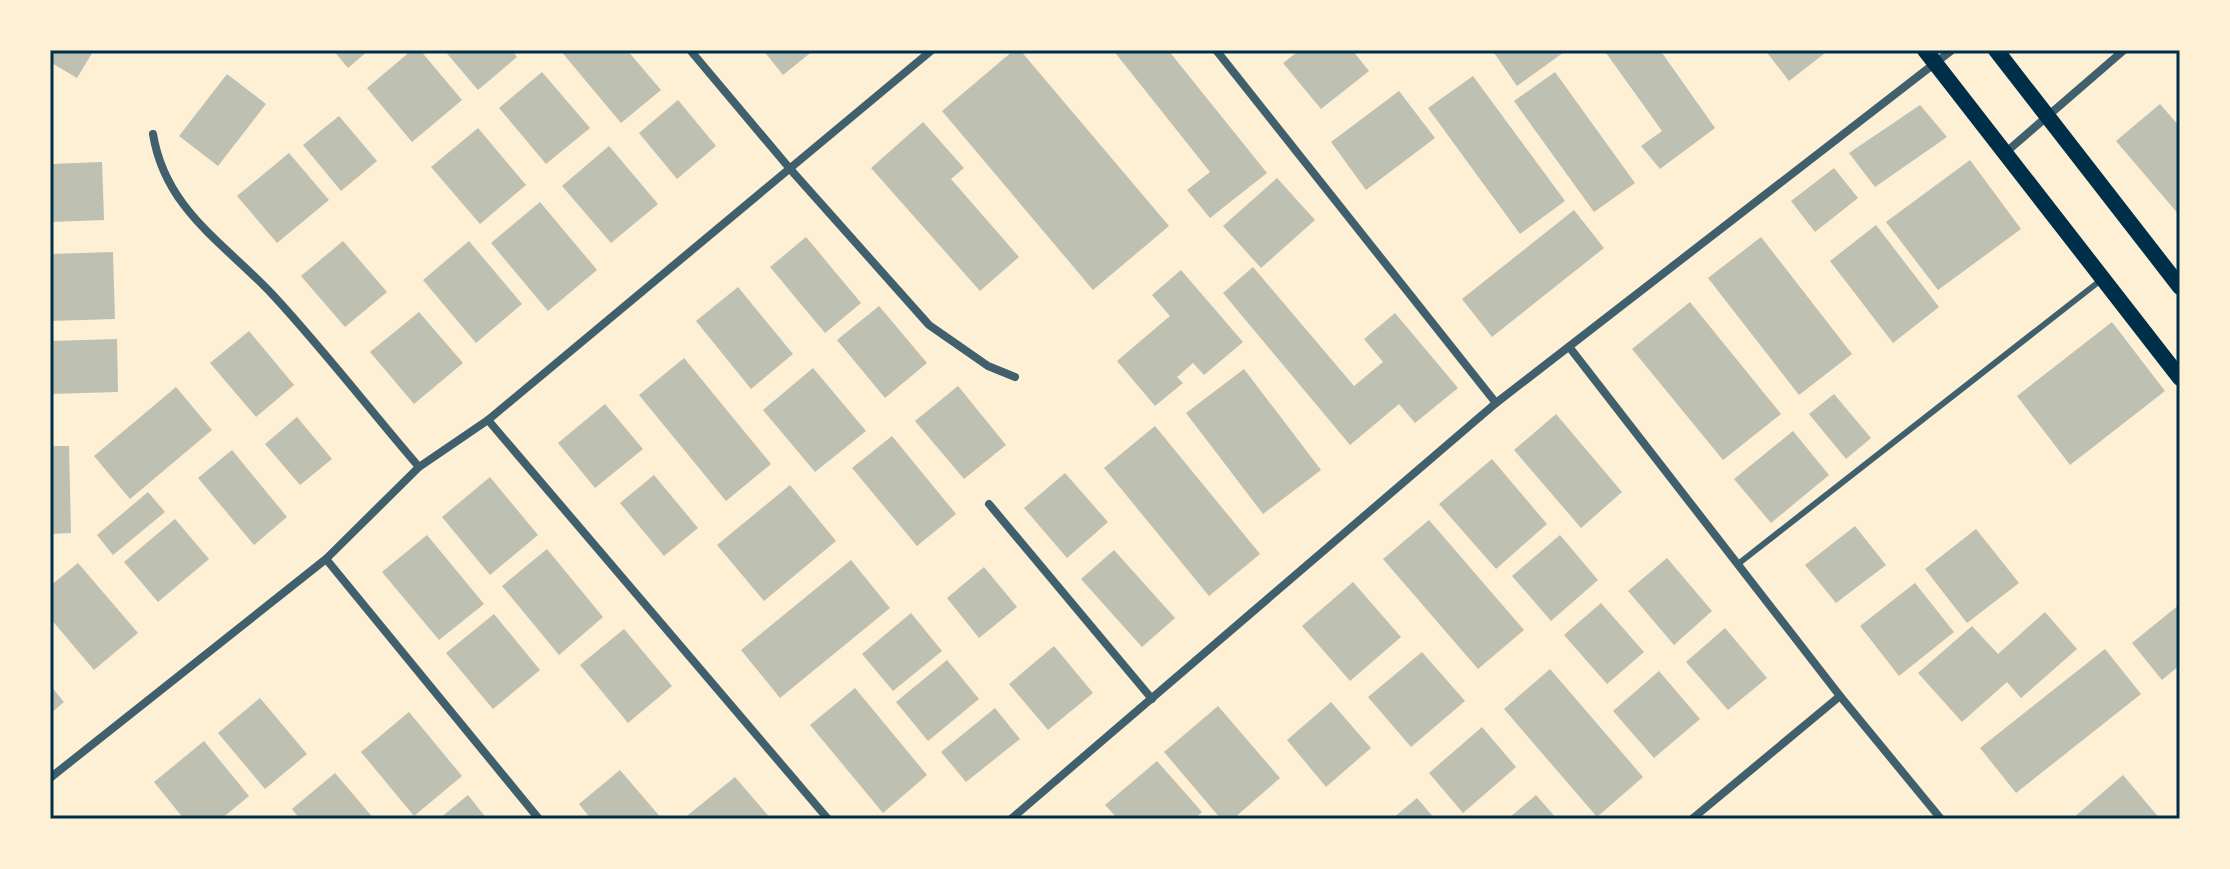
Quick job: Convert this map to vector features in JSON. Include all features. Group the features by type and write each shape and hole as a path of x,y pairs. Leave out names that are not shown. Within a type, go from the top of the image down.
{"main road":[{"path":"1996,50 2180,287"},
{"path":"1930,56 2180,378"}],"street":[{"path":"690,50 791,170 929,325 988,366 1015,377"},
{"path":"50,778 326,559 419,467 488,420 932,50"},
{"path":"1216,50 1496,403"},
{"path":"1011,819 1496,403 1570,348 1930,56 1952,50"},
{"path":"2005,153 2124,50"},
{"path":"153,134 156,153 169,184 203,228 271,293 419,467"},
{"path":"1570,348 1840,696 1941,819"},
{"path":"488,420 828,819"},
{"path":"989,504 1152,699"},
{"path":"326,559 539,819"},
{"path":"1692,819 1840,696"}],"lane":[{"path":"1738,564 2103,279"}],"building":[{"path":"50,50 94,50 77,78 50,62"},
{"path":"333,50 369,50 348,68"},
{"path":"412,50 420,50 462,100 412,142 367,88"},
{"path":"444,50 512,50 517,57 478,90"},
{"path":"560,50 627,50 661,90 621,123"},
{"path":"763,50 814,50 783,75"},
{"path":"1014,50 1020,50 1169,226 1093,290 942,111"},
{"path":"1113,50 1168,50 1267,173 1210,218 1187,190 1210,172"},
{"path":"1300,50 1352,50 1369,71 1321,109 1283,63"},
{"path":"1492,50 1567,50 1517,86"},
{"path":"1604,50 1660,50 1715,128 1660,169 1641,146 1662,131"},
{"path":"1765,50 1829,50 1789,81"},
{"path":"542,72 590,128 546,164 499,108"},
{"path":"1555,72 1635,183 1594,212 1514,101"},
{"path":"227,74 266,104 218,166 179,136"},
{"path":"1473,76 1565,201 1520,234 1428,108"},
{"path":"1399,91 1435,138 1366,190 1331,142"},
{"path":"678,100 716,146 677,179 639,133"},
{"path":"2160,104 2180,127 2180,216 2116,141"},
{"path":"1920,105 1947,137 1875,187 1849,153"},
{"path":"339,116 377,161 341,191 303,145"},
{"path":"923,122 964,168 951,179 1019,257 980,291 871,168"},
{"path":"478,128 526,185 480,224 431,167"},
{"path":"609,146 658,204 611,243 562,186"},
{"path":"289,153 329,200 277,243 237,196"},
{"path":"1970,160 2021,229 1938,290 1886,222"},
{"path":"102,162 104,220 50,222 50,164"},
{"path":"1834,168 1858,198 1815,232 1791,201"},
{"path":"1277,178 1315,220 1261,268 1223,226"},
{"path":"540,202 597,270 548,311 491,243"},
{"path":"1574,210 1604,248 1492,337 1462,299"},
{"path":"1876,225 1939,307 1893,343 1830,261"},
{"path":"806,237 861,303 825,333 770,267"},
{"path":"1761,237 1852,354 1799,395 1708,278"},
{"path":"343,241 387,292 345,327 301,276"},
{"path":"469,241 522,304 476,343 423,280"},
{"path":"113,252 115,319 50,321 50,254"},
{"path":"1253,267 1354,386 1383,362 1364,339 1395,313 1458,388 1415,423 1399,404 1350,445 1223,293"},
{"path":"1181,270 1243,342 1204,375 1193,363 1177,377 1183,383 1155,406 1117,361 1170,316 1152,295"},
{"path":"738,287 793,354 751,389 696,321"},
{"path":"1690,302 1781,414 1723,460 1632,349"},
{"path":"879,306 927,363 885,398 837,340"},
{"path":"419,312 463,363 414,404 370,352"},
{"path":"2112,322 2165,391 2070,465 2017,396"},
{"path":"249,331 294,385 256,417 210,363"},
{"path":"117,339 118,392 50,394 50,341"},
{"path":"684,358 771,464 726,501 639,395"},
{"path":"813,368 866,431 815,472 763,410"},
{"path":"1244,369 1321,470 1263,514 1186,413"},
{"path":"958,386 1006,445 964,479 915,421"},
{"path":"176,387 212,430 130,499 94,456"},
{"path":"1834,394 1871,438 1846,459 1809,414"},
{"path":"605,404 643,449 595,488 558,443"},
{"path":"1556,414 1622,492 1581,528 1514,450"},
{"path":"297,417 332,459 300,485 265,444"},
{"path":"1155,426 1260,554 1209,596 1104,468"},
{"path":"1793,431 1829,475 1771,523 1734,479"},
{"path":"892,436 956,514 917,546 852,468"},
{"path":"50,446 69,446 71,533 50,534"},
{"path":"232,450 287,517 254,545 198,478"},
{"path":"1492,459 1547,524 1496,569 1439,504"},
{"path":"1065,473 1108,522 1067,558 1024,508"},
{"path":"654,475 698,528 664,556 620,503"},
{"path":"490,477 538,535 490,575 442,517"},
{"path":"790,485 836,541 764,601 717,545"},
{"path":"148,492 165,512 113,555 97,535"},
{"path":"175,519 209,559 158,602 124,562"},
{"path":"1429,520 1524,630 1478,669 1383,559"},
{"path":"1855,526 1886,565 1836,603 1805,565"},
{"path":"1976,529 2019,583 1967,623 1925,569"},
{"path":"427,535 484,604 439,640 382,572"},
{"path":"1560,535 1598,580 1551,621 1512,576"},
{"path":"547,549 603,617 559,655 502,586"},
{"path":"1114,550 1175,618 1142,647 1081,579"},
{"path":"1667,558 1712,611 1674,645 1628,591"},
{"path":"851,560 890,608 780,698 741,650"},
{"path":"78,563 138,633 94,670 50,618 50,586"},
{"path":"984,567 1017,607 979,638 947,598"},
{"path":"1353,582 1401,637 1350,681 1302,626"},
{"path":"1915,583 1954,632 1899,676 1860,626"},
{"path":"1601,603 1644,652 1607,684 1564,635"},
{"path":"2180,604 2180,665 2162,680 2132,643"},
{"path":"2045,612 2077,649 2021,698 2007,682 1962,722 1918,673 1972,626 1998,654"},
{"path":"911,613 942,651 893,691 862,654"},
{"path":"494,614 540,670 493,709 446,653"},
{"path":"1725,628 1767,678 1728,710 1686,662"},
{"path":"624,629 672,686 628,723 580,665"},
{"path":"1054,646 1093,693 1048,730 1009,684"},
{"path":"2105,649 2141,694 2016,793 1980,748"},
{"path":"1422,652 1465,701 1411,747 1368,697"},
{"path":"947,660 979,699 928,741 896,702"},
{"path":"1550,669 1643,777 1597,817 1504,709"},
{"path":"1659,671 1700,719 1654,758 1613,711"},
{"path":"50,685 64,702 50,714"},
{"path":"855,688 927,775 883,813 810,725"},
{"path":"260,698 307,754 265,789 218,733"},
{"path":"1331,702 1371,748 1326,787 1287,740"},
{"path":"1218,706 1280,778 1233,819 1221,819 1164,752"},
{"path":"995,708 1020,739 966,782 941,752"},
{"path":"409,712 462,776 414,816 361,752"},
{"path":"1482,727 1516,767 1463,813 1429,773"},
{"path":"204,741 249,796 221,819 184,819 154,782"},
{"path":"1157,761 1202,812 1194,819 1118,819 1105,805"},
{"path":"620,770 662,819 591,819 579,804"},
{"path":"335,773 374,819 300,819 292,809"},
{"path":"2123,775 2160,819 2072,819"},
{"path":"735,777 771,819 691,819 688,815"},
{"path":"468,795 487,819 439,819"},
{"path":"1536,795 1557,819 1508,819"},
{"path":"1417,798 1435,819 1392,819"}]}
